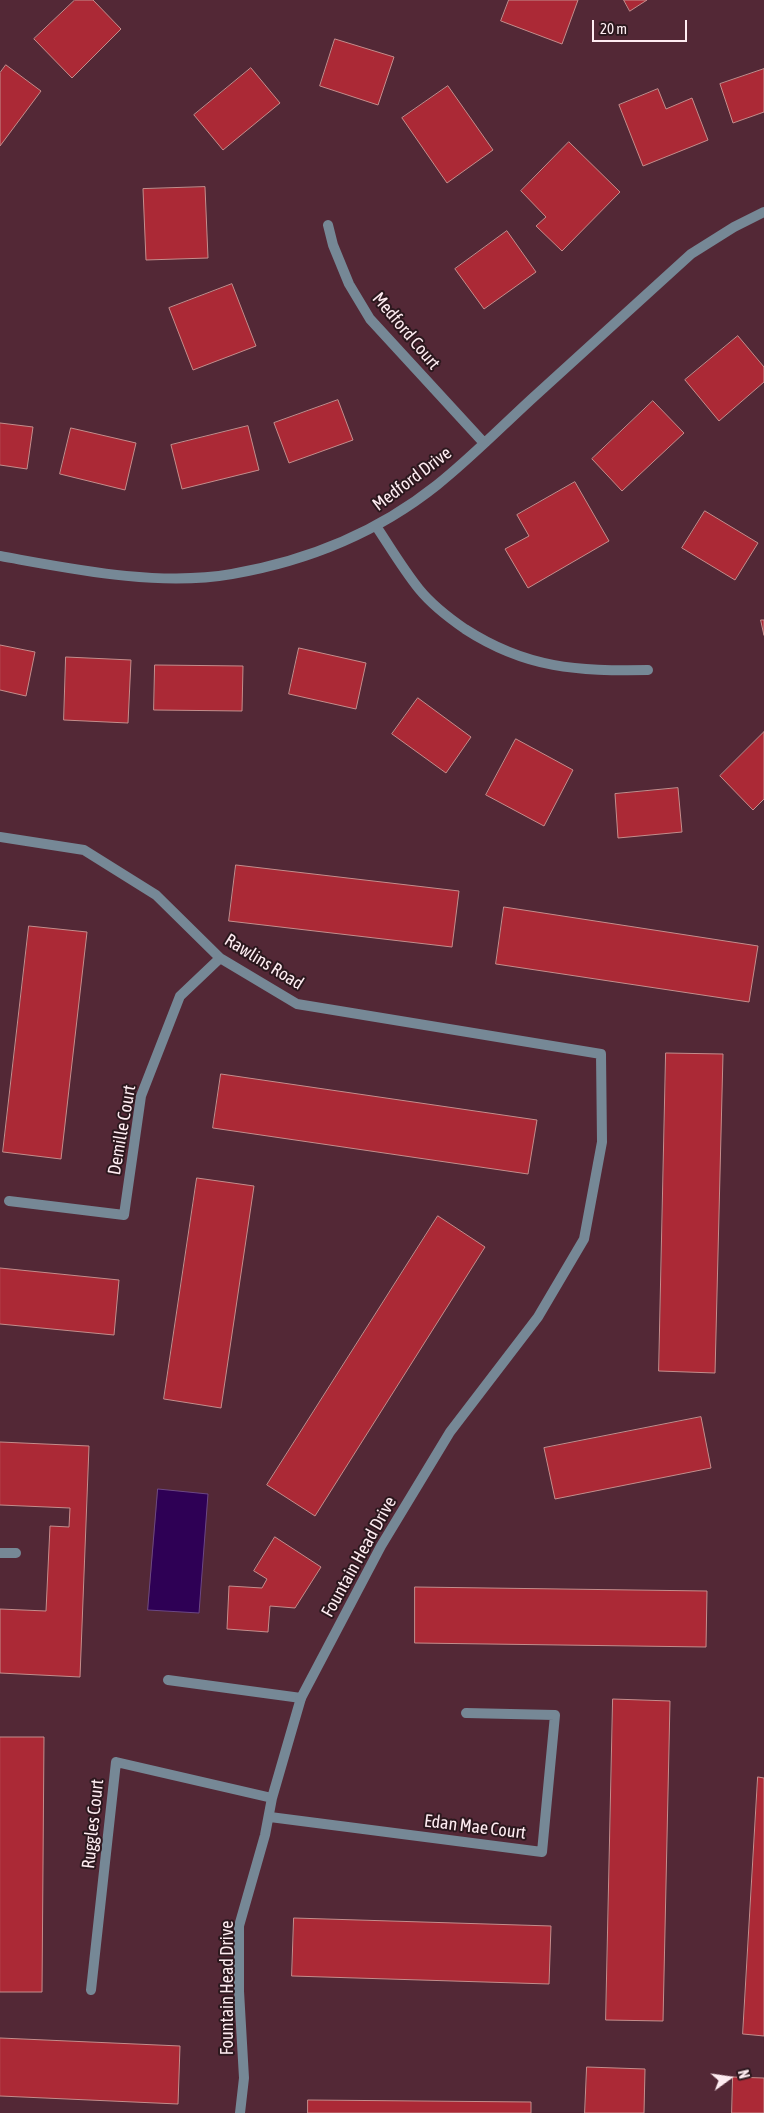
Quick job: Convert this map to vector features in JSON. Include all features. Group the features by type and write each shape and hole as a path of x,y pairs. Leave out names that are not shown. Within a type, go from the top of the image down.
{"street":[{"name":"Medford Drive","path":"0,556 87,572 178,578 222,575 283,562 332,547 376,526 437,484 691,254 734,227 764,212"},
{"name":"Medford Court","path":"328,224 333,245 349,284 370,319 484,443"},
{"path":"376,526 419,590 447,616 486,642 509,654 554,666 594,670 648,670"},
{"name":"Rawlins Road","path":"0,837 84,850 156,895 220,958 297,1004 601,1054"},
{"name":"Demille Court","path":"9,1201 124,1215 141,1096 180,996 220,958"},
{"name":"Fountain Head Drive","path":"240,2113 244,2078 239,1926 270,1817 272,1798 302,1698 381,1546 450,1432 538,1317 584,1239 602,1142 601,1054"},
{"path":"0,1553 16,1553"},
{"path":"168,1680 302,1698"},
{"name":"Edan Mae Court","path":"270,1817 542,1852 555,1715 466,1713"},
{"name":"Ruggles Court","path":"91,1990 116,1762 272,1798"}],"shaded area":[{"path":"158,1489 208,1494 199,1613 148,1610"}],"building":[{"path":"75,0 93,0 121,29 72,78 34,39"},
{"path":"509,0 578,0 562,44 501,21"},
{"path":"624,0 647,0 630,11"},
{"path":"335,39 394,57 378,105 320,86"},
{"path":"6,65 41,91 0,146 0,73"},
{"path":"251,68 280,103 223,150 194,115"},
{"path":"764,69 764,112 733,123 720,84"},
{"path":"448,86 493,150 447,183 402,118"},
{"path":"658,89 666,109 692,98 708,140 643,166 619,105"},
{"path":"569,142 620,192 562,251 536,226 546,217 521,191"},
{"path":"205,187 208,258 146,260 143,189"},
{"path":"507,231 536,272 484,309 455,269"},
{"path":"232,284 256,346 193,370 169,308"},
{"path":"738,336 764,367 764,382 719,421 685,380"},
{"path":"338,400 353,440 289,463 274,423"},
{"path":"653,401 684,433 622,491 592,459"},
{"path":"0,423 33,427 27,469 0,465"},
{"path":"248,426 259,470 182,489 171,445"},
{"path":"71,428 136,443 125,490 60,474"},
{"path":"575,482 609,541 528,588 505,549 529,536 517,515"},
{"path":"705,511 758,543 735,580 682,548"},
{"path":"761,620 764,620 764,635"},
{"path":"0,645 35,652 26,696 0,690"},
{"path":"299,648 366,663 356,709 289,694"},
{"path":"66,657 131,660 128,723 64,720"},
{"path":"155,665 243,666 242,711 154,710"},
{"path":"418,698 471,737 446,773 392,734"},
{"path":"764,732 764,799 753,810 720,776"},
{"path":"516,739 573,770 544,826 486,795"},
{"path":"678,788 682,832 618,838 615,794"},
{"path":"236,865 459,891 452,947 229,921"},
{"path":"504,907 758,946 749,1002 496,964"},
{"path":"29,926 87,932 61,1159 3,1152"},
{"path":"666,1053 723,1054 715,1373 659,1371"},
{"path":"221,1074 537,1120 528,1174 213,1128"},
{"path":"197,1178 254,1186 221,1408 164,1399"},
{"path":"438,1216 485,1247 315,1516 267,1485"},
{"path":"0,1268 119,1280 114,1335 0,1324"},
{"path":"701,1417 711,1468 555,1499 544,1448"},
{"path":"0,1442 89,1446 80,1677 0,1673 0,1609 46,1611 50,1526 69,1527 70,1508 0,1505"},
{"path":"275,1537 321,1567 295,1608 270,1606 268,1632 227,1629 229,1586 262,1588 267,1579 254,1571"},
{"path":"415,1587 707,1591 706,1647 415,1643"},
{"path":"613,1699 670,1701 663,2021 606,2020"},
{"path":"0,1737 44,1737 42,1992 0,1992"},
{"path":"758,1777 764,1778 764,2036 743,2034"},
{"path":"294,1918 551,1926 549,1984 292,1976"},
{"path":"0,2038 180,2046 178,2104 0,2096"},
{"path":"587,2067 645,2069 644,2113 585,2113"},
{"path":"733,2077 764,2078 764,2113 732,2113"},
{"path":"308,2100 531,2102 531,2113 308,2113"}]}
